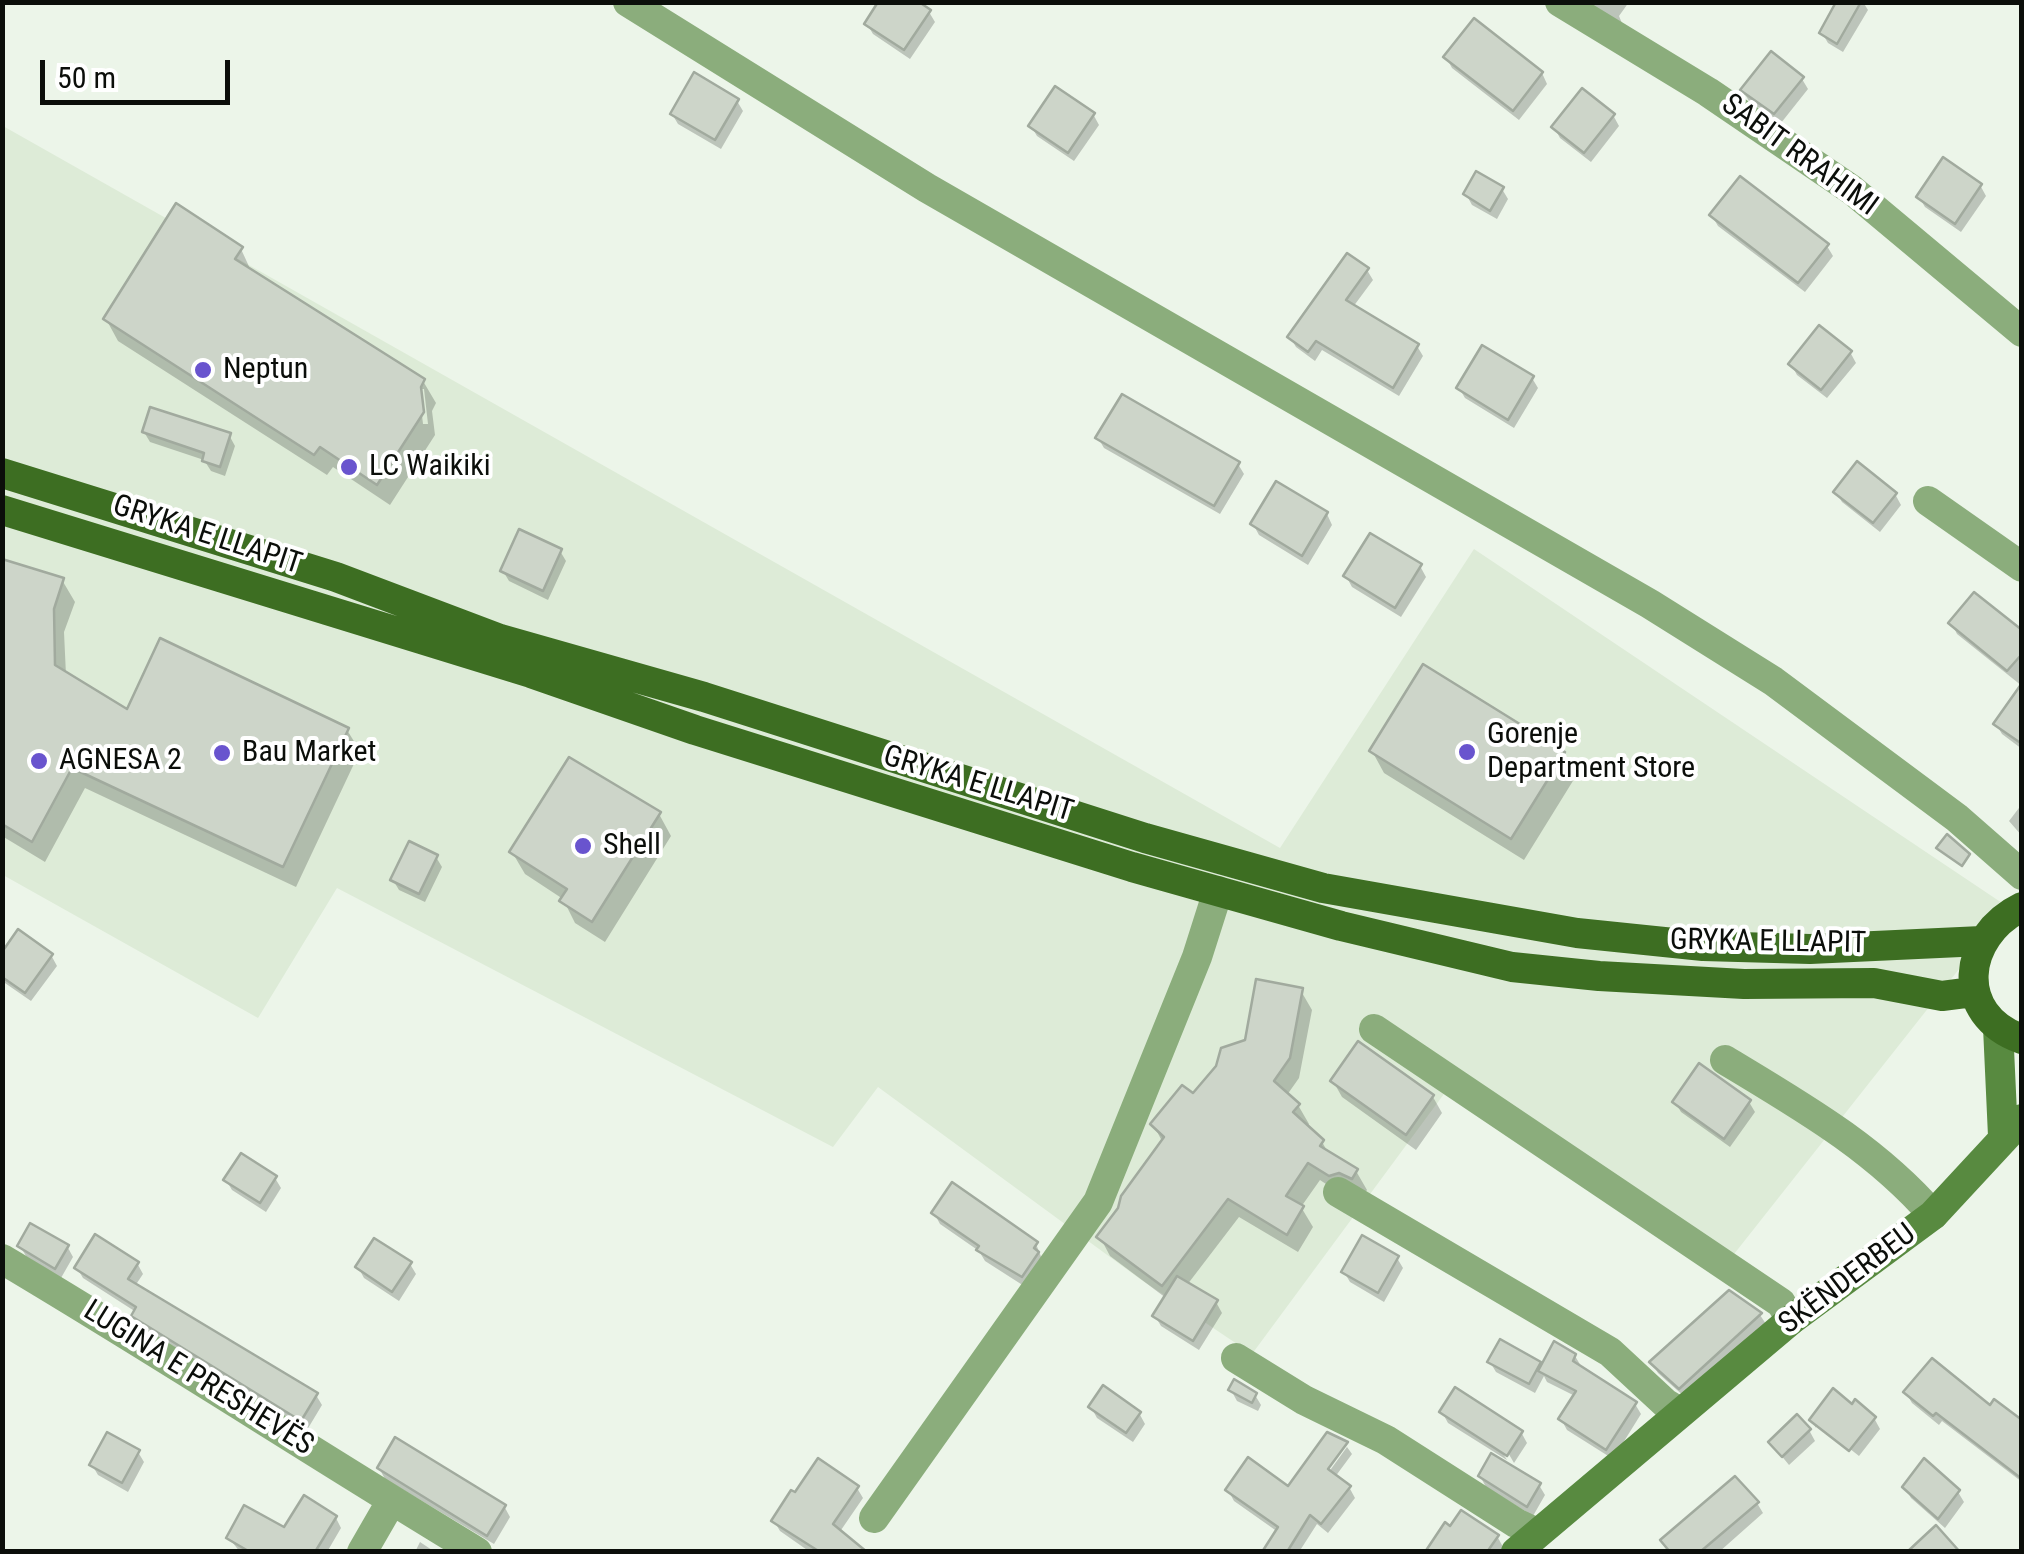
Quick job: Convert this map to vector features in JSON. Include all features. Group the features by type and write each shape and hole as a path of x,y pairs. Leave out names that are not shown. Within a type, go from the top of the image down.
{"main road":[{"name":"GRYKA E LLAPIT","path":"2,473 336,576 500,639 704,697 1109,826 1323,888 1577,933 1703,946 1810,948 1982,940"},
{"name":"GRYKA E LLAPIT","path":"2,510 532,673 695,730 1132,868 1342,926 1512,966 1599,976 1744,984 1874,983 1942,996 1974,992"},
{"path":"2010,1033 1977,1002 1976,958 1982,940 2005,916 2022,908"},
{"name":"SKËNDERBEU","path":"1526,1542 1791,1320 1933,1215 1976,1170 2012,1128 2010,1033"}],"street":[{"path":"628,2 926,188 1650,604 1773,681 1957,818 2022,874"},
{"name":"SABIT RRAHIMI","path":"1560,2 1708,92 1852,190 2022,332"},
{"path":"1928,501 2022,567"},
{"path":"874,1518 1098,1202 1184,992 1218,891"},
{"path":"1374,1028 1781,1303 1791,1320"},
{"path":"1725,1060 1832,1124 1900,1177 1933,1215"},
{"path":"1338,1192 1596,1343 1680,1412"},
{"name":"LUGINA E PRESHEVËS","path":"2,1259 179,1364 477,1552"},
{"name":"SKËNDERBEU","path":"1236,1358 1304,1400 1386,1440 1516,1523 1526,1542"},
{"path":"362,1552 392,1500"}],"shaded area":[{"path":"3,126 1280,848 1474,549 2008,907 1727,1263 1455,1079 1252,1354 1140,1279 878,1087 833,1147 337,888 258,1018 3,875"}],"building":[{"path":"878,2 919,2 931,10 904,50 864,24"},
{"path":"1836,2 1861,2 1837,44 1819,33"},
{"path":"1474,18 1543,72 1513,111 1443,57"},
{"path":"1771,51 1804,77 1774,114 1740,90"},
{"path":"694,72 739,99 715,140 670,114"},
{"path":"1055,86 1095,113 1068,153 1028,126"},
{"path":"1582,88 1615,114 1584,153 1551,127"},
{"path":"1943,157 1982,184 1955,224 1916,197"},
{"path":"1476,171 1504,187 1490,211 1463,194"},
{"path":"1740,176 1829,244 1798,283 1709,215"},
{"path":"176,203 243,247 235,259 425,379 421,387 424,412 377,485 320,447 314,455 103,319"},
{"path":"1347,253 1369,268 1346,300 1419,344 1393,388 1316,341 1308,352 1287,337"},
{"path":"1819,325 1852,351 1821,390 1788,364"},
{"path":"1482,345 1534,376 1508,420 1456,388"},
{"path":"1122,394 1240,462 1214,506 1095,438"},
{"path":"150,407 231,433 220,467 202,461 204,453 142,432"},
{"path":"1857,461 1897,493 1873,523 1833,492"},
{"path":"1276,481 1328,512 1302,556 1250,524"},
{"path":"519,529 562,549 543,591 500,571"},
{"path":"1370,533 1422,564 1395,608 1343,576"},
{"name":"Bau Market","path":"2,559 64,578 54,609 55,665 127,709 160,638 349,728 283,867 72,768 32,842 2,824"},
{"path":"1974,592 2022,630 2022,654 2007,671 1948,623"},
{"name":"Gorenje Department Store","path":"1423,664 1565,752 1511,839 1369,751"},
{"path":"2022,683 2022,744 1993,724"},
{"path":"569,757 661,812 592,922 559,901 567,889 509,852"},
{"path":"1947,834 1970,854 1962,866 1936,848"},
{"path":"409,841 438,855 419,894 390,880"},
{"path":"18,929 53,954 25,993 2,977 2,952"},
{"path":"1256,979 1303,988 1290,1058 1274,1081 1300,1104 1293,1112 1324,1140 1320,1146 1358,1169 1352,1179 1339,1173 1329,1176 1308,1163 1286,1196 1304,1206 1287,1235 1228,1199 1162,1286 1096,1237 1164,1137 1150,1124 1182,1085 1193,1093 1216,1066 1221,1048 1245,1040"},
{"path":"1358,1041 1434,1095 1406,1135 1330,1081"},
{"path":"1699,1063 1751,1100 1724,1139 1672,1102"},
{"path":"241,1153 277,1176 260,1203 223,1180"},
{"path":"952,1182 1038,1242 1034,1248 1039,1252 1022,1277 976,1250 979,1246 931,1213"},
{"path":"30,1223 69,1245 55,1269 17,1246"},
{"path":"95,1234 139,1262 128,1279 318,1393 301,1421 131,1316 136,1307 74,1268"},
{"path":"1362,1235 1399,1256 1378,1293 1341,1272"},
{"path":"374,1238 412,1262 392,1292 355,1267"},
{"path":"1177,1276 1218,1300 1193,1341 1152,1316"},
{"path":"1729,1290 1762,1313 1679,1389 1649,1362"},
{"path":"1500,1339 1541,1362 1529,1384 1487,1362"},
{"path":"1554,1341 1576,1354 1573,1361 1637,1402 1606,1450 1558,1419 1576,1391 1538,1371"},
{"path":"1932,1358 1990,1405 1994,1399 2022,1420 2022,1479 1903,1392"},
{"path":"1234,1379 1257,1393 1252,1403 1228,1390"},
{"path":"1103,1385 1141,1412 1126,1433 1088,1407"},
{"path":"1455,1387 1523,1431 1507,1456 1439,1412"},
{"path":"1833,1388 1852,1404 1855,1399 1876,1417 1849,1451 1809,1420"},
{"path":"1797,1414 1811,1429 1782,1457 1768,1442"},
{"path":"107,1432 140,1450 122,1483 89,1465"},
{"path":"1327,1432 1348,1442 1328,1469 1351,1486 1321,1524 1310,1515 1287,1552 1262,1552 1278,1527 1225,1490 1248,1457 1288,1486"},
{"path":"395,1437 506,1505 487,1536 377,1468"},
{"path":"1491,1453 1541,1483 1527,1507 1478,1476"},
{"path":"818,1458 859,1486 833,1524 867,1552 820,1552 771,1521"},
{"path":"1924,1458 1960,1490 1938,1519 1902,1487"},
{"path":"1735,1476 1759,1502 1700,1552 1670,1552 1660,1540"},
{"path":"304,1495 337,1516 315,1552 250,1552 226,1538 244,1505 284,1527"},
{"path":"1461,1510 1499,1535 1487,1552 1425,1552 1445,1522 1450,1526"},
{"path":"1936,1525 1960,1552 1907,1552"}],"place":[{"name":"Neptun","path":"203,370"},
{"name":"LC Waikiki","path":"349,467"},
{"name":"Gorenje Department Store","path":"1467,752"},
{"name":"Bau Market","path":"222,753"},
{"name":"AGNESA 2","path":"39,761"},
{"name":"Shell","path":"583,846"}]}
